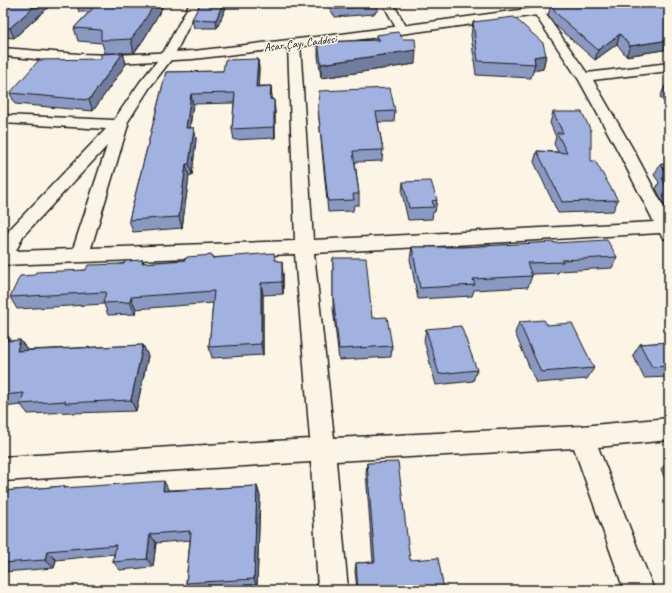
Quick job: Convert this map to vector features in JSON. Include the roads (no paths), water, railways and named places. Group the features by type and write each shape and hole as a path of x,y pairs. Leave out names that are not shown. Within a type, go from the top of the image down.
{"street":[{"path":"195,3 168,56 145,85 120,121 16,233 3,257 304,247 668,230 584,76 534,7"},
{"path":"388,3 402,30"},
{"name":"Asar Çayı Caddesi","path":"3,52 35,56 88,59 218,53 402,30 534,7 596,3"},
{"path":"294,44 304,247 323,450 333,590"},
{"path":"584,76 635,72 669,67"},
{"path":"3,119 120,121"},
{"path":"80,255 120,121"},
{"path":"3,469 323,450 582,437 669,430"},
{"path":"582,437 639,590"}]}
